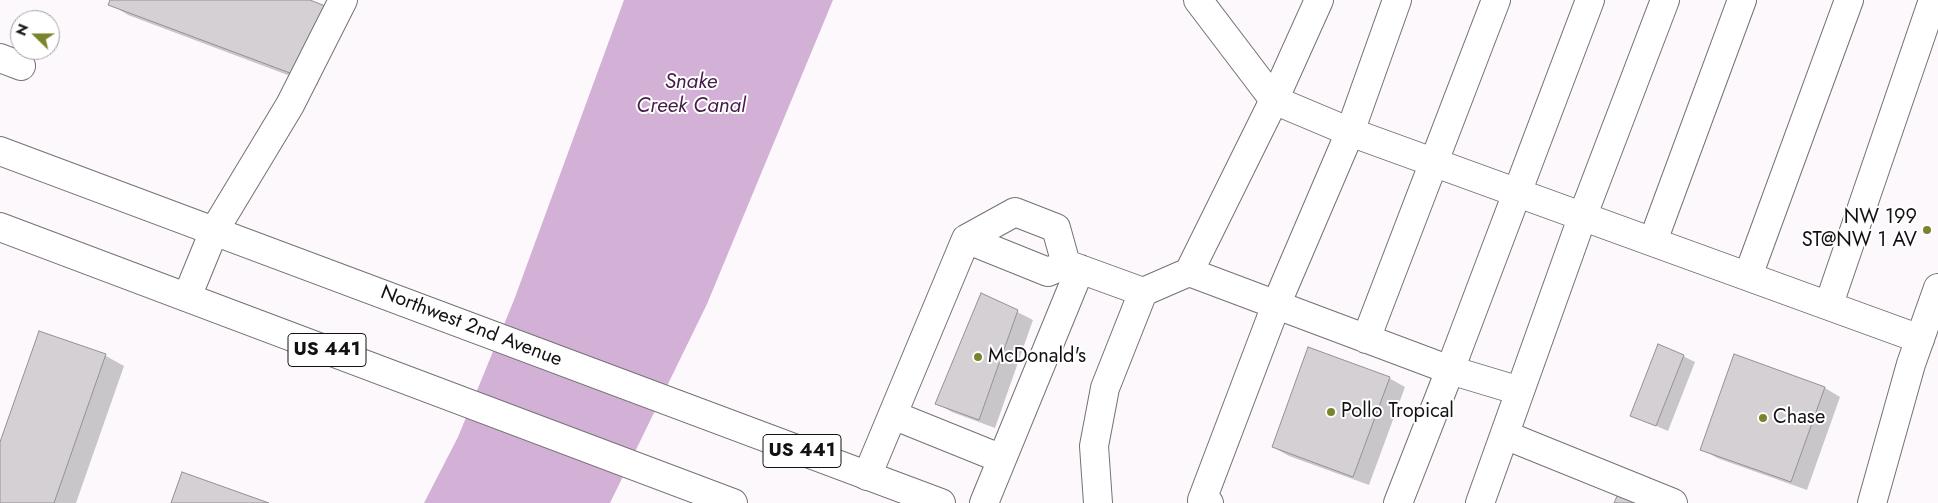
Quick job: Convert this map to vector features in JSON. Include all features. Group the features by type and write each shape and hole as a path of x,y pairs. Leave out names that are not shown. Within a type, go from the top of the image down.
{"main road":[{"path":"187,297 214,231 290,105 343,0"},
{"path":"1198,0 1274,100 1350,132 1583,215 1920,339"},
{"path":"966,239 1048,272 1073,266 1143,292 1189,272 1274,100 1320,0"},
{"path":"1209,503 1202,500 1276,305 1350,132 1397,0"},
{"path":"1366,339 1496,0"},
{"path":"1398,503 1519,192 1590,0"},
{"path":"1480,503 1583,215 1665,0"},
{"path":"1653,241 1742,0"},
{"path":"1748,276 1849,0"},
{"path":"1828,304 1933,0"},
{"name":"Northwest 2nd Avenue","path":"0,152 941,503"},
{"path":"868,476 966,239 1015,212 1056,228 1073,266 984,503"},
{"name":"US 441","path":"0,227 733,503"},
{"path":"1189,272 1450,370 1520,391"},
{"path":"1872,503 1920,339 1938,288"},
{"path":"1098,503 1094,446 1105,388 1143,292"},
{"path":"893,415 1002,459"},
{"path":"1504,435 1673,503"}],"water":[{"name":"Snake Creek Canal","path":"624,0 833,0 707,304 610,503 424,503 458,437 514,300"}],"building":[{"path":"110,0 310,0 325,6 298,76 108,5"},
{"name":"McDonald's","path":"981,293 1018,310 979,420 935,404"},
{"path":"39,331 106,354 54,503 0,503 0,442"},
{"path":"1658,344 1684,355 1656,426 1630,416"},
{"name":"Pollo Tropical","path":"1308,347 1390,377 1353,477 1272,447"},
{"name":"Chase","path":"1734,354 1825,387 1791,482 1700,450"},
{"path":"182,472 269,503 171,503"},
{"path":"1618,494 1641,503 1614,503"}],"place":[{"name":"NW 199 ST@NW 1 AV","path":"1927,230"},
{"name":"McDonald's","path":"978,357"},
{"name":"Pollo Tropical","path":"1331,412"},
{"name":"Chase","path":"1763,418"}]}
